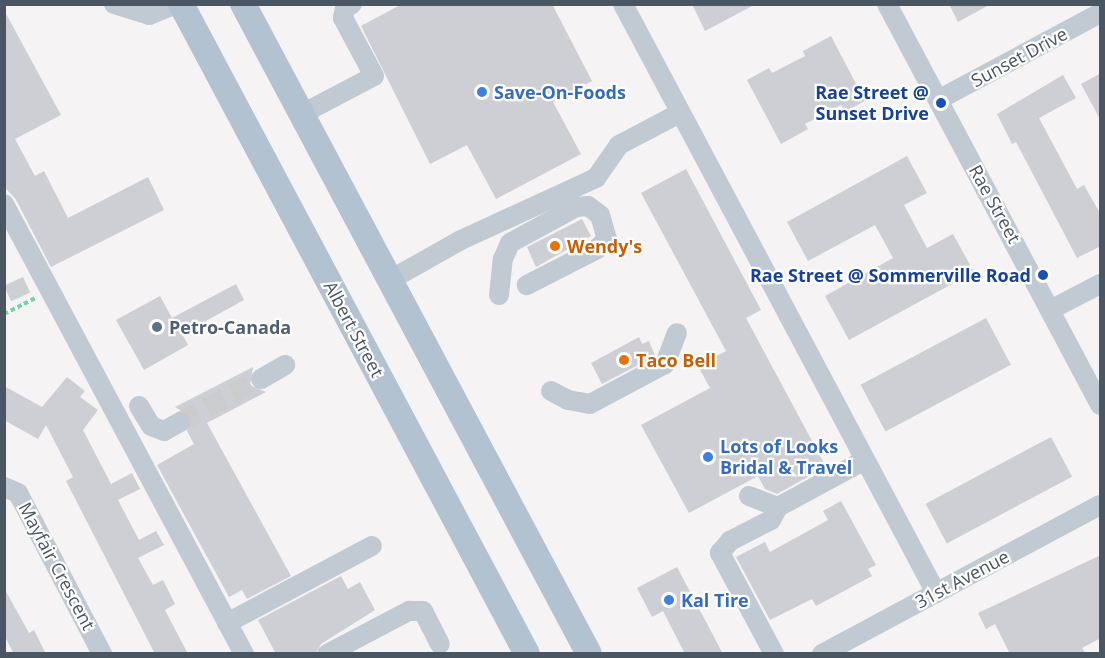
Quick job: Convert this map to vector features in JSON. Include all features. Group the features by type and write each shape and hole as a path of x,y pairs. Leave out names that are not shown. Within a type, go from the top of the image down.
{"main road":[{"name":"Albert Street","path":"181,4 527,654"},
{"path":"243,4 589,654"}],"street":[{"path":"114,4 149,15 176,4"},
{"path":"302,114 374,76 343,18 345,8 352,4"},
{"path":"623,4 936,593"},
{"name":"Rae Street","path":"887,4 1052,309 1101,405"},
{"name":"Sunset Drive","path":"938,100 1101,13"},
{"path":"390,280 461,240 596,178 619,145 680,113"},
{"path":"4,204 244,654"},
{"path":"499,294 503,259 510,243 576,207 588,206 600,215 607,239 597,249 527,285"},
{"path":"1052,309 1101,284"},
{"path":"551,391 590,404 665,364 677,333"},
{"path":"261,379 285,365"},
{"path":"139,406 151,426 164,431 180,423"},
{"path":"774,654 720,553 730,541 771,520 777,507 865,460"},
{"name":"Mayfair Crescent","path":"4,487 18,493 102,654"},
{"path":"749,496 777,507"},
{"name":"31st Avenue","path":"822,654 1101,505"},
{"path":"227,623 372,546"},
{"path":"327,654 410,611 423,611 440,644"}],"path":[{"path":"4,314 50,290"}],"building":[{"name":"Save-On-Foods","path":"402,4 552,4 592,81 553,102 581,154 496,199 467,145 430,164 361,26"},
{"path":"692,4 756,4 705,31"},
{"path":"949,4 991,4 958,22"},
{"path":"4,10 61,115 15,139 35,176 44,171 68,218 148,177 164,210 51,267 15,198 4,187"},
{"path":"831,36 865,101 844,112 841,105 805,124 808,129 781,144 747,80 769,68 772,73 805,56 803,51"},
{"path":"1101,73 1101,121 1081,84"},
{"path":"1063,75 1076,98 1039,118 1077,189 1084,185 1101,215 1101,246 1077,258 1016,142 1012,144 997,114"},
{"path":"907,156 927,193 904,205 927,248 953,234 974,272 849,340 825,296 893,258 875,225 808,261 787,222"},
{"path":"686,169 761,310 746,318 826,467 777,494 765,489 758,476 689,513 641,425 710,388 698,366 726,351 641,193"},
{"name":"Wendy's","path":"582,219 591,236 536,267 527,247"},
{"path":"23,277 30,292 11,301 4,286"},
{"name":"Petro-Canada","path":"236,284 244,300 182,334 188,345 144,370 116,320 160,296 172,318"},
{"path":"986,318 1011,365 886,431 861,385"},
{"name":"Taco Bell","path":"639,337 642,344 649,341 655,356 602,384 591,363"},
{"path":"253,367 250,385 266,392 207,423 291,576 247,599 242,590 229,597 157,465 194,444 187,431 191,417 175,407"},
{"path":"67,377 85,391 80,397 98,410 83,430 111,484 132,473 140,489 118,500 139,540 156,531 164,545 138,558 153,585 163,580 175,604 165,610 188,654 155,654 66,481 73,477 46,425 38,439 4,420 4,386 42,407"},
{"path":"1051,437 1072,477 947,543 926,504"},
{"path":"841,501 876,565 868,569 872,576 816,606 812,599 770,620 736,557 765,542 770,552 828,520 823,511"},
{"path":"1101,555 1101,638 1082,648 1086,654 1010,654 995,624 986,629 978,613"},
{"name":"Kal Tire","path":"677,567 723,654 685,654 663,611 652,617 637,588"},
{"path":"341,576 348,589 360,582 375,610 321,644 315,654 276,654 258,620"},
{"path":"4,588 29,633 34,630 46,654 14,654 4,635"}],"tunnel":[{"path":"180,422 261,379"}],"place":[{"name":"Save-On-Foods","path":"482,92"},
{"name":"Rae Street @ Sunset Drive","path":"941,103"},
{"name":"Wendy's","path":"555,246"},
{"name":"Rae Street @ Sommerville Road","path":"1043,275"},
{"name":"Petro-Canada","path":"157,327"},
{"name":"Taco Bell","path":"624,360"},
{"name":"Lots of Looks Bridal & Travel","path":"708,457"},
{"name":"Kal Tire","path":"669,600"}]}
